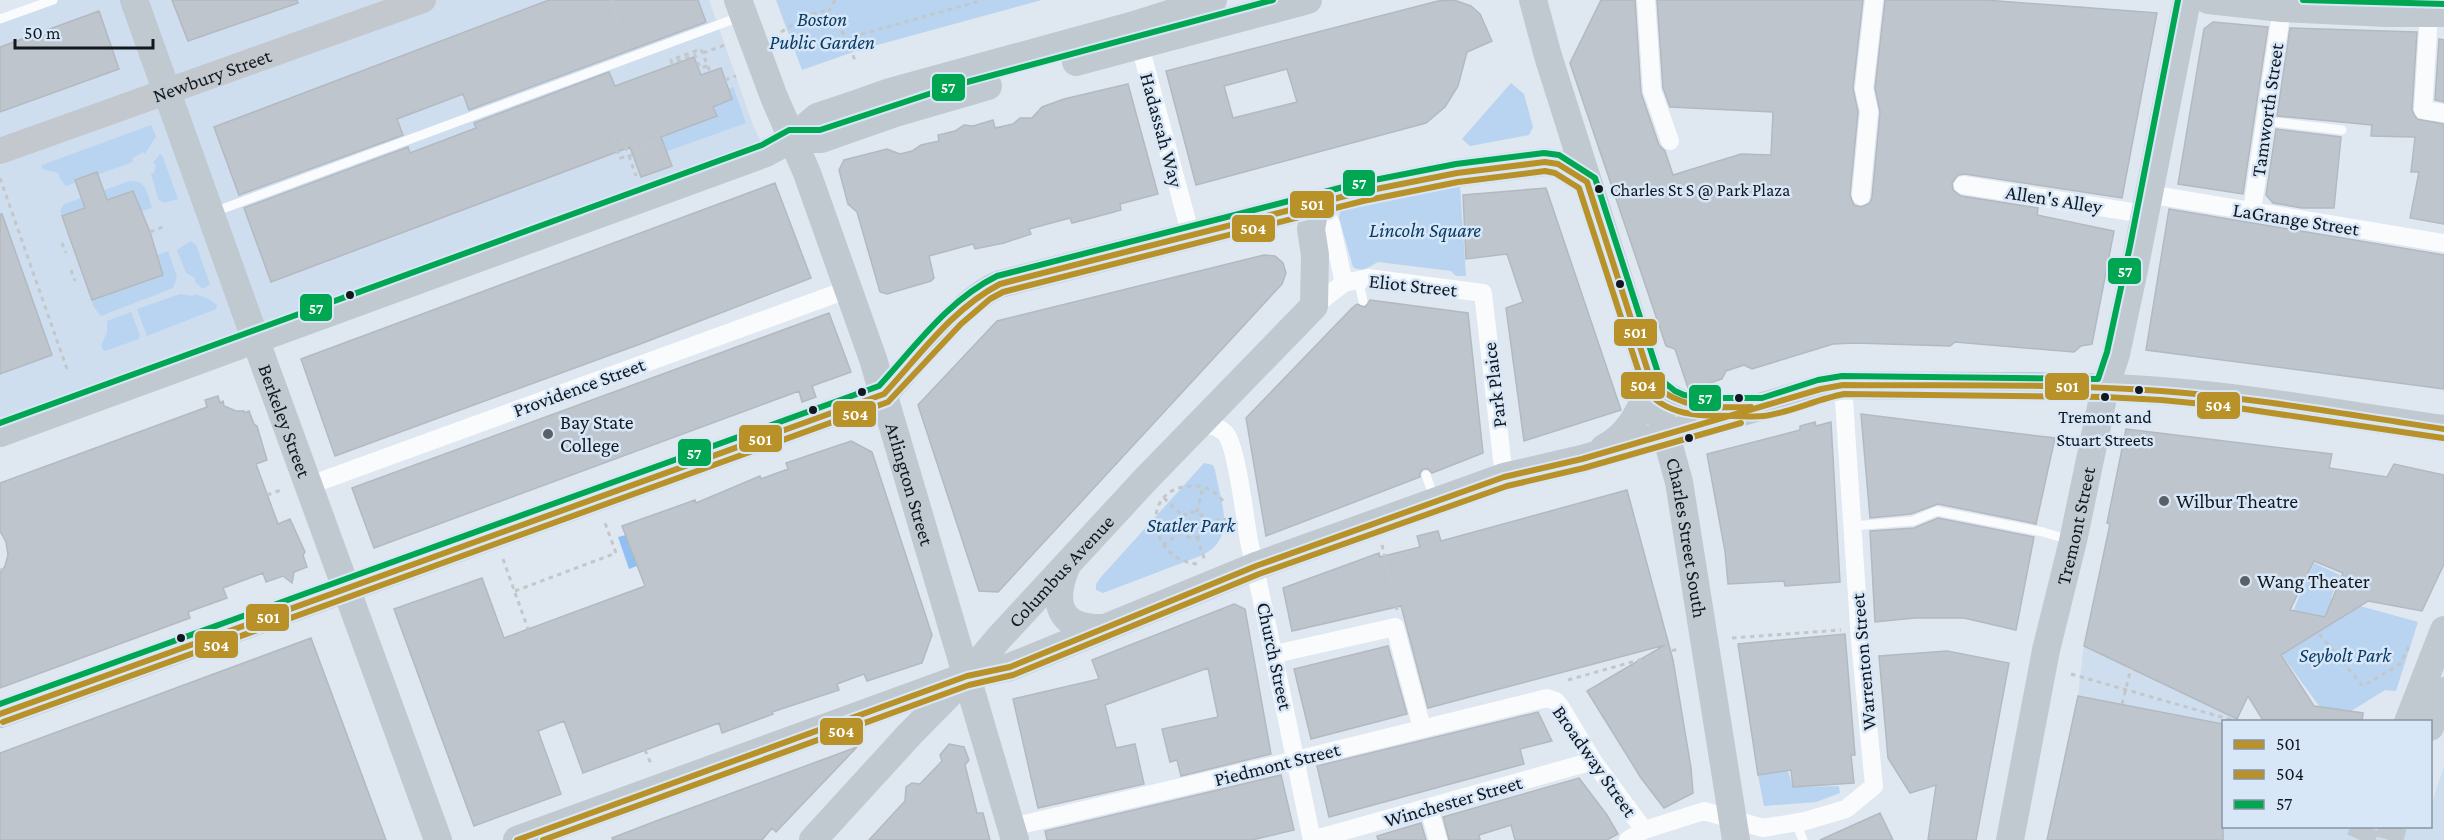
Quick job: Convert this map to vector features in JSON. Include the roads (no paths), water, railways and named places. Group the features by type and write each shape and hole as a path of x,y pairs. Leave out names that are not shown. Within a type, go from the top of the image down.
{"main road":[{"name":"Berkeley Street","path":"134,0 438,840"},
{"name":"Newbury Street","path":"0,151 423,0"},
{"path":"1137,35 1213,0"},
{"path":"0,433 766,153 792,139 817,117 841,120 890,92 1137,35 1308,0"},
{"name":"Charles Street South","path":"1533,0 1548,56 1582,159 1587,182 1652,384 1666,435 1682,502 1734,829"},
{"name":"Tremont Street","path":"2010,840 2037,696 2105,388 2116,354 2187,0"},
{"path":"2208,0 2282,8 2368,6 2436,13"},
{"name":"Arlington Street","path":"741,8 774,97 807,173 884,394 1013,834"},
{"path":"0,714 884,394 969,303 988,288 1316,203 1434,177 1535,163 1558,164 1587,182"},
{"path":"1314,306 1315,255 1311,230 1316,203"},
{"name":"Columbus Avenue","path":"813,840 909,735 968,676 999,638 1197,425 1314,306"},
{"path":"1582,459 1608,446 1625,434 1638,415 1652,384 1670,399 1692,406 1763,407"},
{"path":"517,840 968,676 1010,667 1256,566 1431,488 1504,477 1582,459 1821,389 1843,385 2105,388 2225,397 2444,429"},
{"path":"1066,567 1059,585 1063,614 1076,625 1103,628"},
{"path":"2428,708 2444,630"}],"street":[{"path":"1646,0 1652,90 1670,141"},
{"path":"1861,196 1869,111 1864,90 1874,0"},
{"name":"Tamworth Street","path":"2252,211 2282,8"},
{"path":"2436,13 2423,110 2444,113"},
{"name":"Hadassah Way","path":"1137,35 1191,236"},
{"name":"Allen's Alley","path":"1963,185 2146,204"},
{"path":"1316,203 1331,224 1351,281"},
{"name":"LaGrange Street","path":"2146,204 2252,211 2444,243"},
{"name":"Eliot Street","path":"1351,281 1368,278 1483,293"},
{"name":"Columbus Avenue","path":"1314,306 1351,281"},
{"name":"Providence Street","path":"310,485 849,289"},
{"name":"Park Plaice","path":"1483,293 1504,477"},
{"name":"Warrenton Street","path":"1628,840 1644,830 1704,811 1734,829 1763,828 1799,832 1846,809 1874,786 1860,641 1843,385"},
{"name":"Church Street","path":"1197,425 1220,429 1231,442 1312,840"},
{"path":"1275,654 1395,627 1422,728"},
{"name":"Piedmont Street","path":"1013,834 1542,698"},
{"name":"Broadway Street","path":"1542,698 1556,701 1593,761 1644,830"},
{"name":"Winchester Street","path":"1312,840 1429,809 1593,761"},
{"path":"1429,809 1438,840"}],"lane":[{"path":"0,19 53,0"},
{"path":"211,213 741,8"},
{"path":"2266,121 2342,130"},
{"path":"1351,281 1364,302"},
{"path":"1852,526 1913,521 1937,511 2043,532 2073,541"}],"water":[{"path":"626,535 637,566 629,569 618,537"}],"tunnel":[{"path":"2360,840 2365,828"},
{"path":"2389,840 2392,828"}],"place":[{"name":"Charles St S @ Park Plaza","path":"1599,189"},
{"name":"Tremont and Stuart Streets","path":"2105,397"},
{"name":"Bay State College","path":"548,434"},
{"name":"Wilbur Theatre","path":"2164,501"},
{"name":"Wang Theater","path":"2245,581"}],"park label":[{"name":"Boston Public Garden","path":"822,30"},
{"name":"Lincoln Square","path":"1425,230"},
{"name":"Statler Park","path":"1191,525"},
{"name":"Seybolt Park","path":"2345,655"}]}
